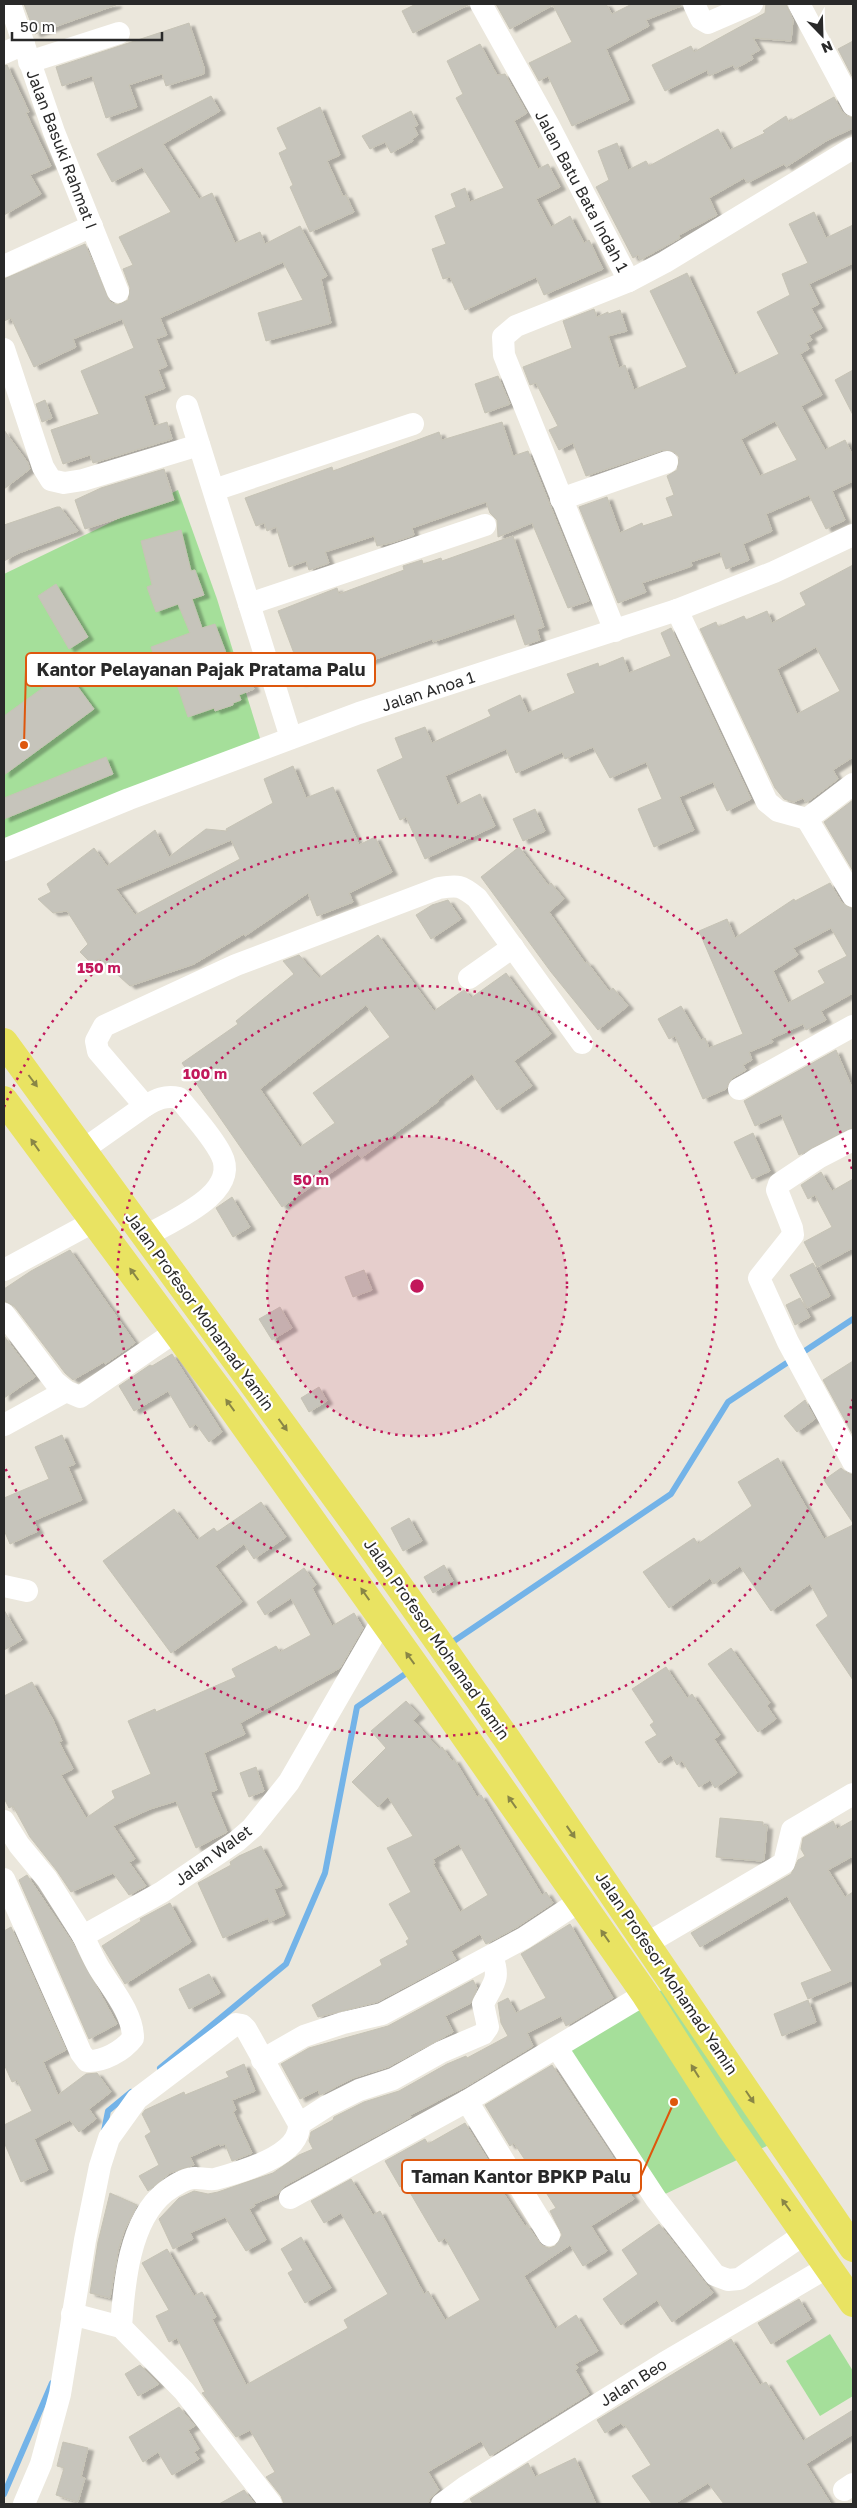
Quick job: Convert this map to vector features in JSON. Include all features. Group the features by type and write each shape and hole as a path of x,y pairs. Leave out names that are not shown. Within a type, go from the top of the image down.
{"main road":[{"name":"Jalan Profesor Mohamad Yamin","path":"4,1042 84,1150 453,1663 595,1865 646,1944 853,2248"},
{"name":"Jalan Profesor Mohamad Yamin","path":"4,1100 41,1152 96,1221 227,1401 427,1682 645,1994 730,2127 806,2233 853,2303"},
{"path":"574,1892 595,1865"}],"street":[{"name":"Jalan Basuki Rahmat I","path":"10,4 54,132 118,292"},
{"name":"Jalan Batu Bata Indah 1","path":"481,4 548,124 630,281 665,262 853,148"},
{"path":"694,4 701,19 708,23 752,4"},
{"path":"800,4 853,105"},
{"path":"4,53 27,53 119,33"},
{"path":"4,266 92,226"},
{"path":"615,631 504,355 503,337 516,326 630,281"},
{"path":"4,349 43,467 51,480 64,483 83,480 199,445"},
{"path":"187,406 291,738"},
{"path":"214,490 413,424"},
{"path":"561,499 667,462"},
{"path":"249,604 485,525"},
{"name":"Jalan Anoa 1","path":"4,850 129,799 359,713 677,610 774,572 853,535"},
{"path":"677,610 767,802 778,811 807,818 853,896"},
{"path":"807,818 853,784"},
{"path":"145,1106 103,1058 96,1041 98,1034 104,1026 236,965 439,888 456,885 465,888 476,898 582,1043"},
{"path":"469,978 513,947"},
{"path":"739,1089 853,1026"},
{"path":"84,1150 145,1106 160,1097 170,1096 180,1098 222,1155 224,1166 220,1187 213,1195 146,1236"},
{"path":"853,1140 818,1158 779,1184 777,1190 793,1231 789,1241 759,1278 788,1342 853,1462"},
{"path":"4,1270 96,1221"},
{"path":"4,1314 55,1382 66,1391 80,1397 175,1332"},
{"path":"4,1425 66,1391"},
{"path":"4,1586 27,1591"},
{"name":"Jalan Walet","path":"84,1936 162,1892 237,1842 252,1828 289,1782 388,1627"},
{"path":"646,1944 784,1863 792,1830 853,1794"},
{"path":"4,1821 12,1849 47,1879 84,1936 98,1966 118,1998 133,2029 133,2038 121,2049 94,2062 87,2061 81,2053 4,1879"},
{"path":"262,2060 304,2036 343,2023 382,2014 454,1974 492,1956 574,1892"},
{"path":"299,2124 327,2106 359,2090 393,2079 441,2052 483,2034 488,2027 483,2004 497,1979 497,1969 492,1956"},
{"path":"290,2198 467,2101 645,1994"},
{"path":"24,2504 41,2464 60,2394 72,2314 100,2166 109,2138 137,2099 177,2066 236,2024 242,2025 299,2124 299,2131 293,2144 281,2154 213,2179 194,2178 186,2180 165,2193 151,2208 129,2258 123,2291 121,2327"},
{"path":"556,2048 656,2199 715,2275 728,2280 739,2279 806,2233"},
{"path":"467,2101 549,2235"},
{"name":"Jalan Beo","path":"442,2504 465,2487 664,2362 828,2267"},
{"path":"72,2314 121,2327 184,2391 272,2504"}],"green space":[{"path":"178,490 217,599 263,748 4,845 4,574"},
{"path":"677,1990 769,2145 663,2195 563,2045 633,1992"},
{"path":"830,2334 853,2371 853,2396 820,2416 786,2361"}],"building":[{"path":"24,4 116,4 116,5 35,34"},
{"path":"416,4 468,5 413,33 402,11"},
{"path":"496,4 606,4 612,14 632,4 681,4 681,6 646,20 649,26 606,49 629,100 572,126 548,76 539,81 529,63 572,42 553,5 510,29"},
{"path":"766,4 786,4 793,20 791,41 753,38 760,50 751,55 753,59 735,69 733,65 709,76 707,70 665,91 652,65 691,46 694,52 765,13"},
{"path":"189,23 204,67 204,74 166,86 162,74 129,85 137,107 106,118 92,76 62,86 56,67"},
{"path":"853,41 853,78 838,49"},
{"path":"480,44 497,75 505,74 527,113 514,121 538,169 548,164 560,187 536,199 551,227 570,216 584,243 589,240 603,269 544,295 536,277 465,310 450,277 443,279 432,249 446,244 435,216 456,207 451,194 465,188 470,202 504,188 456,98 463,94 447,61"},
{"path":"7,65 29,112 26,113 51,166 30,175 41,194 4,215 4,66"},
{"path":"211,96 220,111 163,144 199,199 212,193 235,243 260,232 265,244 300,226 327,276 321,279 331,323 266,341 258,313 303,300 283,262 160,318 167,335 156,339 167,366 158,370 165,388 144,396 154,426 167,422 172,439 93,463 90,455 63,464 51,430 99,414 81,371 134,348 122,319 73,339 76,347 34,367 11,318 4,321 4,279 85,244 110,302 117,305 128,300 130,288 123,269 133,265 119,237 171,212 142,167 112,182 97,154"},
{"path":"834,97 842,112 853,118 853,128 826,141 786,167 784,164 747,183 744,178 709,198 717,215 679,235 680,238 640,260 638,255 633,258 596,187 609,180 598,151 617,143 628,170 646,161 649,166 718,129 730,150 765,133 763,131 786,116 789,122"},
{"path":"320,107 340,155 327,161 343,196 346,195 354,212 310,232 290,187 293,185 279,153 287,149 277,128"},
{"path":"411,111 418,125 414,127 418,135 412,139 413,141 391,153 385,142 370,149 362,136"},
{"path":"814,212 826,238 853,225 853,263 809,284 819,304 811,308 822,328 809,335 812,340 806,343 809,349 800,354 822,395 801,406 825,450 845,440 853,456 853,481 832,491 845,520 826,529 809,495 766,514 772,531 743,544 749,560 726,569 720,552 691,562 692,566 642,583 646,592 618,603 579,507 607,497 620,533 642,523 643,526 673,516 666,498 674,495 667,476 677,470 679,457 675,452 663,450 586,476 573,443 559,450 549,430 558,426 536,383 530,385 523,367 572,348 563,321 594,309 597,317 608,312 608,314 620,310 627,331 608,336 619,368 625,365 634,390 687,367 650,291 687,273 735,375 779,354 757,312 790,295 782,274 808,263 789,224","holes":["775,421 797,460 760,476 741,439"]},
{"path":"853,370 853,415 835,380"},
{"path":"498,376 510,404 485,413 475,384"},
{"path":"45,400 52,418 42,422 36,404"},
{"path":"502,422 513,456 528,451 589,601 568,608 532,523 498,537 497,520 490,513 486,502 412,528 414,535 394,542 377,546 374,536 325,552 329,563 309,570 306,561 289,567 276,527 267,531 264,523 256,526 245,498 332,467 333,471 439,432 442,440"},
{"path":"4,430 28,463 30,469 4,489"},
{"path":"164,469 174,500 85,529 75,500 101,488"},
{"path":"60,507 78,531 19,553 4,561 4,525"},
{"path":"181,530 191,571 195,570 204,595 192,599 202,628 215,624 231,666 244,661 254,689 239,695 241,700 233,703 233,705 215,711 214,708 188,717 170,664 158,668 151,647 190,633 178,604 156,612 147,587 152,585 141,541"},
{"path":"513,536 544,627 537,629 540,640 525,645 514,614 433,642 432,639 345,670 343,667 300,683 291,658 295,656 278,611 337,588 339,594 404,570 403,566 422,560 423,564 441,558 442,561"},
{"path":"853,565 853,757 833,770 838,779 806,803 803,798 794,802 784,799 775,788 700,629 716,622 718,627 744,616 746,620 767,611 772,623 806,605 800,593","holes":["816,647 840,691 797,714 777,669"]},
{"path":"56,584 88,637 69,649 38,596"},
{"path":"671,628 751,799 727,811 713,782 679,797 694,830 654,847 638,809 662,799 646,762 610,778 593,747 565,759 562,752 516,773 506,749 445,776 457,805 480,794 495,826 425,859 406,817 400,820 377,770 403,758 395,738 425,727 432,743 491,716 488,710 520,695 528,713 575,693 567,674 598,663 599,667 623,657 629,673 671,656 661,633"},
{"path":"66,671 94,709 4,775 4,716"},
{"path":"106,757 113,774 4,819 4,798"},
{"path":"293,766 306,798 333,787 359,845 375,837 392,872 349,893 353,902 317,916 308,893 245,936 244,934 194,964 130,986 100,959 91,963 80,952 88,944 67,911 53,913 38,899 51,892 47,884 94,848 107,866 155,830 169,857 206,829 227,831 226,829 273,803 264,779","holes":["231,840 240,859 135,915 116,889"]},
{"path":"853,800 853,871 824,822"},
{"path":"535,809 545,831 523,841 513,819"},
{"path":"519,847 548,885 551,883 564,899 549,912 585,963 587,962 609,991 613,988 628,1006 598,1030 551,972 481,877"},
{"path":"830,883 842,903 853,909 853,993 821,1011 826,1020 806,1030 803,1024 771,1039 773,1042 749,1052 752,1060 743,1065 746,1070 732,1078 726,1089 703,1099 675,1036 669,1039 658,1019 681,1006 701,1040 705,1038 709,1048 743,1034 699,931 727,919 735,938 794,899 795,901","holes":["831,928 847,956 818,971 825,983 788,1003 773,971 798,955 793,948"]},
{"path":"448,900 461,919 431,939 416,915 432,905"},
{"path":"378,935 434,1011 464,990 471,998 506,973 551,1034 514,1061 532,1086 497,1110 472,1074 439,1101 361,1158 358,1154 282,1207 182,1063 238,1024 236,1021 294,974 283,961 299,955 319,978","holes":["366,1005 390,1037 313,1093 335,1123 300,1147 260,1089"]},
{"path":"836,1050 853,1090 853,1127 799,1155 781,1114 755,1126 744,1101"},
{"path":"753,1133 770,1171 752,1179 734,1142"},
{"path":"821,1172 832,1191 853,1179 853,1248 817,1267 804,1242 832,1227 815,1195 808,1199 801,1185"},
{"path":"232,1197 250,1227 233,1237 216,1208"},
{"path":"70,1250 135,1343 105,1364 104,1362 73,1380 65,1373 14,1306 4,1301 4,1289 31,1271"},
{"path":"813,1263 830,1296 807,1308 790,1275"},
{"path":"364,1270 372,1290 353,1297 345,1277"},
{"path":"800,1298 810,1317 795,1325 786,1305"},
{"path":"280,1307 292,1328 272,1340 259,1319"},
{"path":"4,1336 35,1377 4,1398"},
{"path":"172,1354 222,1432 209,1442 196,1424 190,1428 168,1391 134,1411 119,1386 150,1365 152,1366"},
{"path":"853,1361 853,1435 823,1380"},
{"path":"319,1387 327,1401 309,1412 301,1398"},
{"path":"805,1400 815,1419 797,1432 784,1416"},
{"path":"62,1435 75,1464 68,1467 82,1500 33,1521 38,1531 10,1544 4,1530 4,1498 49,1479 35,1447"},
{"path":"778,1458 824,1539 853,1525 853,1680 816,1625 828,1616 810,1584 771,1611 740,1566 714,1584 710,1578 669,1608 643,1572 694,1538 698,1544 752,1506 738,1482"},
{"path":"841,1468 853,1475 853,1523 824,1480"},
{"path":"261,1502 286,1537 254,1559 244,1544 215,1566 242,1602 171,1653 103,1561 174,1509 197,1540 214,1528 217,1532"},
{"path":"409,1518 422,1541 403,1551 391,1528"},
{"path":"444,1565 453,1581 433,1593 424,1577"},
{"path":"304,1568 316,1585 312,1588 332,1626 354,1613 363,1628 340,1668 240,1723 245,1734 204,1753 217,1790 210,1792 227,1832 196,1848 176,1801 150,1809 113,1826 135,1859 129,1862 146,1886 129,1895 113,1873 71,1892 30,1837 13,1806 9,1808 4,1798 4,1696 32,1682 53,1720 62,1741 59,1742 73,1769 61,1775 86,1818 115,1798 112,1791 151,1774 128,1721 155,1709 156,1712 236,1677 232,1669 276,1646 280,1652 311,1635 291,1598 265,1615 257,1602"},
{"path":"4,1610 22,1640 4,1650"},
{"path":"731,1648 770,1703 767,1706 776,1719 758,1732 708,1664"},
{"path":"666,1667 687,1698 692,1694 720,1735 714,1739 737,1773 715,1788 710,1780 699,1787 682,1761 677,1765 671,1755 659,1763 645,1742 657,1735 650,1725 654,1722 632,1689"},
{"path":"406,1701 419,1715 413,1720 439,1749 442,1747 452,1761 454,1759 477,1797 481,1795 542,1895 546,1892 553,1903 517,1927 486,1944 480,1934 451,1951 456,1960 377,2002 318,2017 312,2005 382,1965 380,1960 408,1945 406,1941 409,1939 389,1904 411,1892 387,1848 413,1836 388,1797 378,1807 352,1782 386,1748 371,1731","holes":["459,1844 488,1895 460,1912 433,1864 435,1863 433,1859"]},
{"path":"256,1767 264,1791 249,1797 240,1773"},
{"path":"720,1818 763,1822 763,1826 767,1826 764,1860 716,1857"},
{"path":"853,1820 853,1856 828,1870 845,1897 853,1892 853,1980 808,1999 801,1983 832,1971 787,1896 700,1947 691,1933 791,1874 798,1860 805,1856 801,1849 803,1838 833,1821 837,1829"},
{"path":"261,1846 282,1886 274,1889 285,1915 269,1922 268,1918 223,1938 198,1883 231,1865 230,1862 239,1856"},
{"path":"27,1875 72,1942 117,2024 89,2039 19,1880"},
{"path":"170,1903 191,1942 125,1984 102,1946 141,1921 140,1919"},
{"path":"570,1924 613,1998 566,2026 561,2016 527,2033 533,2046 467,2086 410,2115 411,2117 284,2186 278,2194 254,2204 255,2206 249,2209 266,2240 246,2251 225,2217 190,2233 193,2239 173,2249 159,2219 179,2198 194,2191 208,2194 218,2192 273,2173 299,2155 313,2149 309,2141 311,2132 333,2120 334,2117 364,2102 399,2091 447,2064 466,2056 467,2058 508,2036 501,2023 498,2003 508,1998 516,2013 546,1998 521,1954"},
{"path":"11,1927 66,2050 43,2062 58,2095 86,2074 97,2073 111,2092 89,2109 96,2119 79,2132 70,2120 34,2139 48,2170 21,2182 4,2142 4,2125 32,2111 17,2080 12,2082 4,2064 4,1931"},
{"path":"209,1974 220,1993 189,2009 179,1989"},
{"path":"473,1980 477,1988 471,2003 445,2016 453,2032 388,2067 353,2078 320,2095 318,2090 300,2099 281,2064 309,2048 388,2026"},
{"path":"808,2000 816,2022 782,2036 774,2014"},
{"path":"244,2064 255,2091 232,2100 236,2110 233,2112 252,2153 232,2161 225,2144 220,2146 219,2144 190,2157 194,2165 170,2173 148,2191 139,2176 159,2165 145,2136 151,2132 142,2114 145,2110 184,2092 185,2095 229,2077 226,2072"},
{"path":"552,2065 634,2189 629,2192 634,2199 591,2226 607,2251 583,2266 570,2245 524,2276 555,2329 576,2315 598,2351 575,2364 578,2368 575,2370 589,2394 490,2456 481,2441 428,2472 439,2490 430,2498 428,2504 284,2504 281,2496 266,2477 275,2472 250,2430 236,2437 202,2393 205,2392 177,2338 169,2342 156,2316 169,2310 142,2263 167,2249 194,2296 202,2292 216,2317 212,2319 246,2385 348,2328 344,2320 388,2294 341,2213 324,2223 311,2201 351,2179 373,2215 380,2211 424,2294 428,2291 445,2320 480,2300 445,2238 439,2242 405,2184 400,2187 385,2161 425,2139 428,2144 465,2123 488,2160 483,2162 525,2226 527,2225 542,2246 549,2248 555,2246 562,2235 550,2211 556,2208 514,2143 510,2146 485,2105"},
{"path":"110,2193 137,2205 124,2231 118,2251 110,2298 90,2293 98,2242"},
{"path":"659,2224 713,2293 672,2322 657,2300 621,2325 603,2299 638,2274 622,2250"},
{"path":"301,2237 331,2288 305,2303 288,2273 293,2270 281,2249"},
{"path":"799,2299 811,2319 771,2344 758,2323"},
{"path":"731,2339 760,2385 766,2382 803,2441 853,2410 853,2434 806,2464 831,2504 724,2504 708,2483 674,2504 652,2504 632,2476 651,2465 625,2425 623,2426 621,2423 605,2433 597,2420"},
{"path":"140,2365 159,2384 138,2396 125,2374"},
{"path":"179,2407 195,2426 188,2430 199,2449 194,2452 199,2459 172,2475 158,2452 143,2462 129,2437"},
{"path":"63,2442 88,2448 81,2477 85,2478 78,2502 56,2495 64,2468 57,2466"},
{"path":"575,2458 596,2504 473,2504 470,2499 528,2463 535,2477"},
{"path":"244,2490 255,2504 219,2504"}],"waterway":[{"path":"448,1645 671,1494 728,1402 853,1319"},
{"path":"160,2068 286,1964 325,1873 357,1707 411,1670"},
{"path":"104,2131 108,2111 131,2092"},
{"path":"4,2494 52,2383"}],"place":[{"name":"Kantor Pelayanan Pajak Pratama Palu","path":"24,745"},
{"name":"Taman Kantor BPKP Palu","path":"674,2102"}]}
